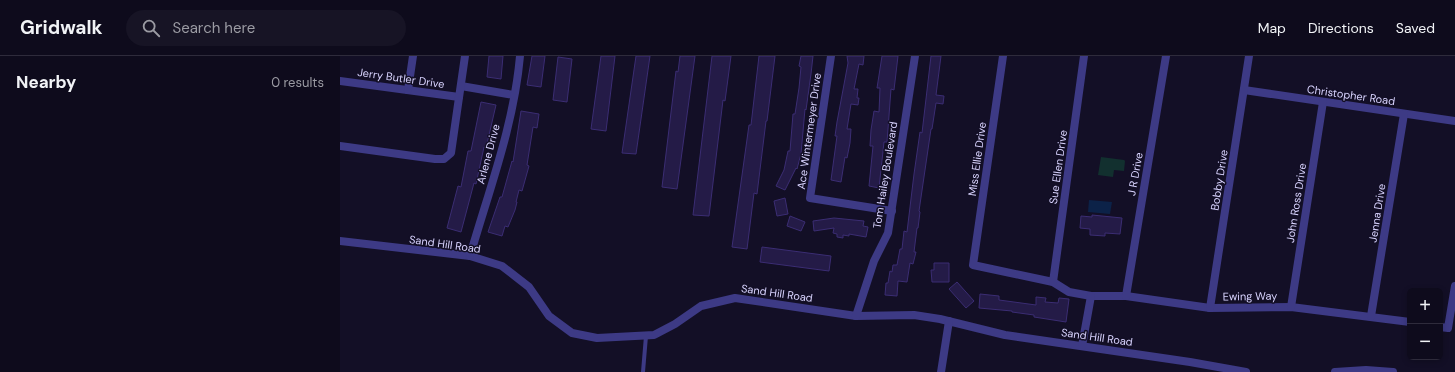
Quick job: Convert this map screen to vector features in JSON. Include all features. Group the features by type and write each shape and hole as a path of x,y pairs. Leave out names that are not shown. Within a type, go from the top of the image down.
{"street":[{"path":"408,90 413,56"},
{"path":"340,146 444,159 451,153 465,56"},
{"name":"Arlene Drive","path":"470,256 502,148 514,94 520,56"},
{"name":"Ace Wintermeyer Drive","path":"831,56 810,198 892,211"},
{"name":"Tom Hailey Boulevard","path":"856,316 874,261 888,233 915,56"},
{"name":"Miss Ellie Drive","path":"973,265 1003,56"},
{"name":"Sue Ellen Drive","path":"1053,282 1084,56"},
{"name":"J R Drive","path":"1126,296 1166,56"},
{"name":"Bobby Drive","path":"1210,308 1249,56"},
{"name":"Jerry Butler Drive","path":"340,81 459,97"},
{"path":"461,86 514,94"},
{"name":"Christopher Road","path":"1244,90 1455,121"},
{"name":"John Ross Drive","path":"1291,307 1323,102"},
{"name":"Jenna Drive","path":"1371,316 1404,114"},
{"name":"Sand Hill Road","path":"340,241 470,256 502,266 529,287 549,316 572,333 597,338 654,335 670,327 702,306 736,298 856,316 914,315 1005,334 1246,372"},
{"name":"Ewing Way","path":"973,265 1053,282 1069,292 1091,296 1126,296 1210,308 1291,307 1407,322"},
{"path":"1443,327 1448,328 1455,286"},
{"path":"1082,346 1091,296"},
{"path":"941,372 948,321"},
{"path":"1335,372 1366,370 1393,372"}],"lane":[{"path":"643,372 646,336"}],"green space":[{"path":"1101,157 1124,160 1124,171 1114,170 1113,177 1098,175"}],"water":[{"path":"1089,200 1112,202 1110,214 1088,212"}],"building":[{"path":"489,56 503,56 501,79 487,77"},
{"path":"532,56 545,56 541,87 527,85"},
{"path":"601,56 615,56 606,131 591,129"},
{"path":"636,56 650,56 636,154 622,153"},
{"path":"680,56 695,56 677,189 662,187 676,71 678,72"},
{"path":"712,56 731,56 725,101 723,100 709,216 693,215"},
{"path":"759,56 775,56 757,194 754,193 747,249 732,247 749,125 751,125"},
{"path":"801,56 813,56 811,74 806,110 805,109 801,154 797,169 796,168 785,190 776,186 784,170 788,151 790,151 793,114 795,114 799,88 801,67 799,66"},
{"path":"847,56 864,56 863,65 859,64 854,89 858,89 858,105 851,104 847,129 851,129 850,143 847,158 845,157 841,182 831,180 837,136 835,136 837,122 848,63"},
{"path":"882,56 898,56 894,90 891,89 887,142 884,142 879,188 869,186 873,146 870,146 871,130 874,111 879,112 880,88 877,88"},
{"path":"931,56 941,56 936,95 944,96 943,104 936,103 931,129 914,252 916,252 913,264 910,263 907,282 898,281 897,296 885,295 886,283 888,283 890,271 892,272 893,265 897,265 900,249 902,249 904,231 907,232 920,132 922,133"},
{"path":"558,57 572,59 567,102 553,100"},
{"path":"481,102 496,105 486,148 484,147 476,184 474,183 461,232 447,228 458,186 461,187 468,151 471,151"},
{"path":"521,111 539,114 537,128 533,127 527,165 529,166 522,191 519,190 515,210 508,227 505,226 502,236 488,232 500,197 502,197 512,161 513,162"},
{"path":"785,198 788,214 777,216 774,201"},
{"path":"1092,215 1122,218 1120,234 1105,233 1105,236 1090,235 1090,229 1080,228 1081,216 1092,217"},
{"path":"790,216 805,222 801,231 787,226"},
{"path":"834,218 864,221 863,226 868,227 866,237 849,234 849,236 843,235 843,238 837,237 837,234 833,233 834,228 814,231 813,221"},
{"path":"762,247 831,256 829,271 760,262"},
{"path":"934,263 949,263 949,282 932,282 931,270 934,270"},
{"path":"957,282 974,301 966,308 949,289"},
{"path":"980,294 999,296 999,300 1036,305 1036,297 1046,298 1045,302 1058,303 1059,298 1069,299 1066,322 1034,317 1034,315 1012,311 979,308"}]}
